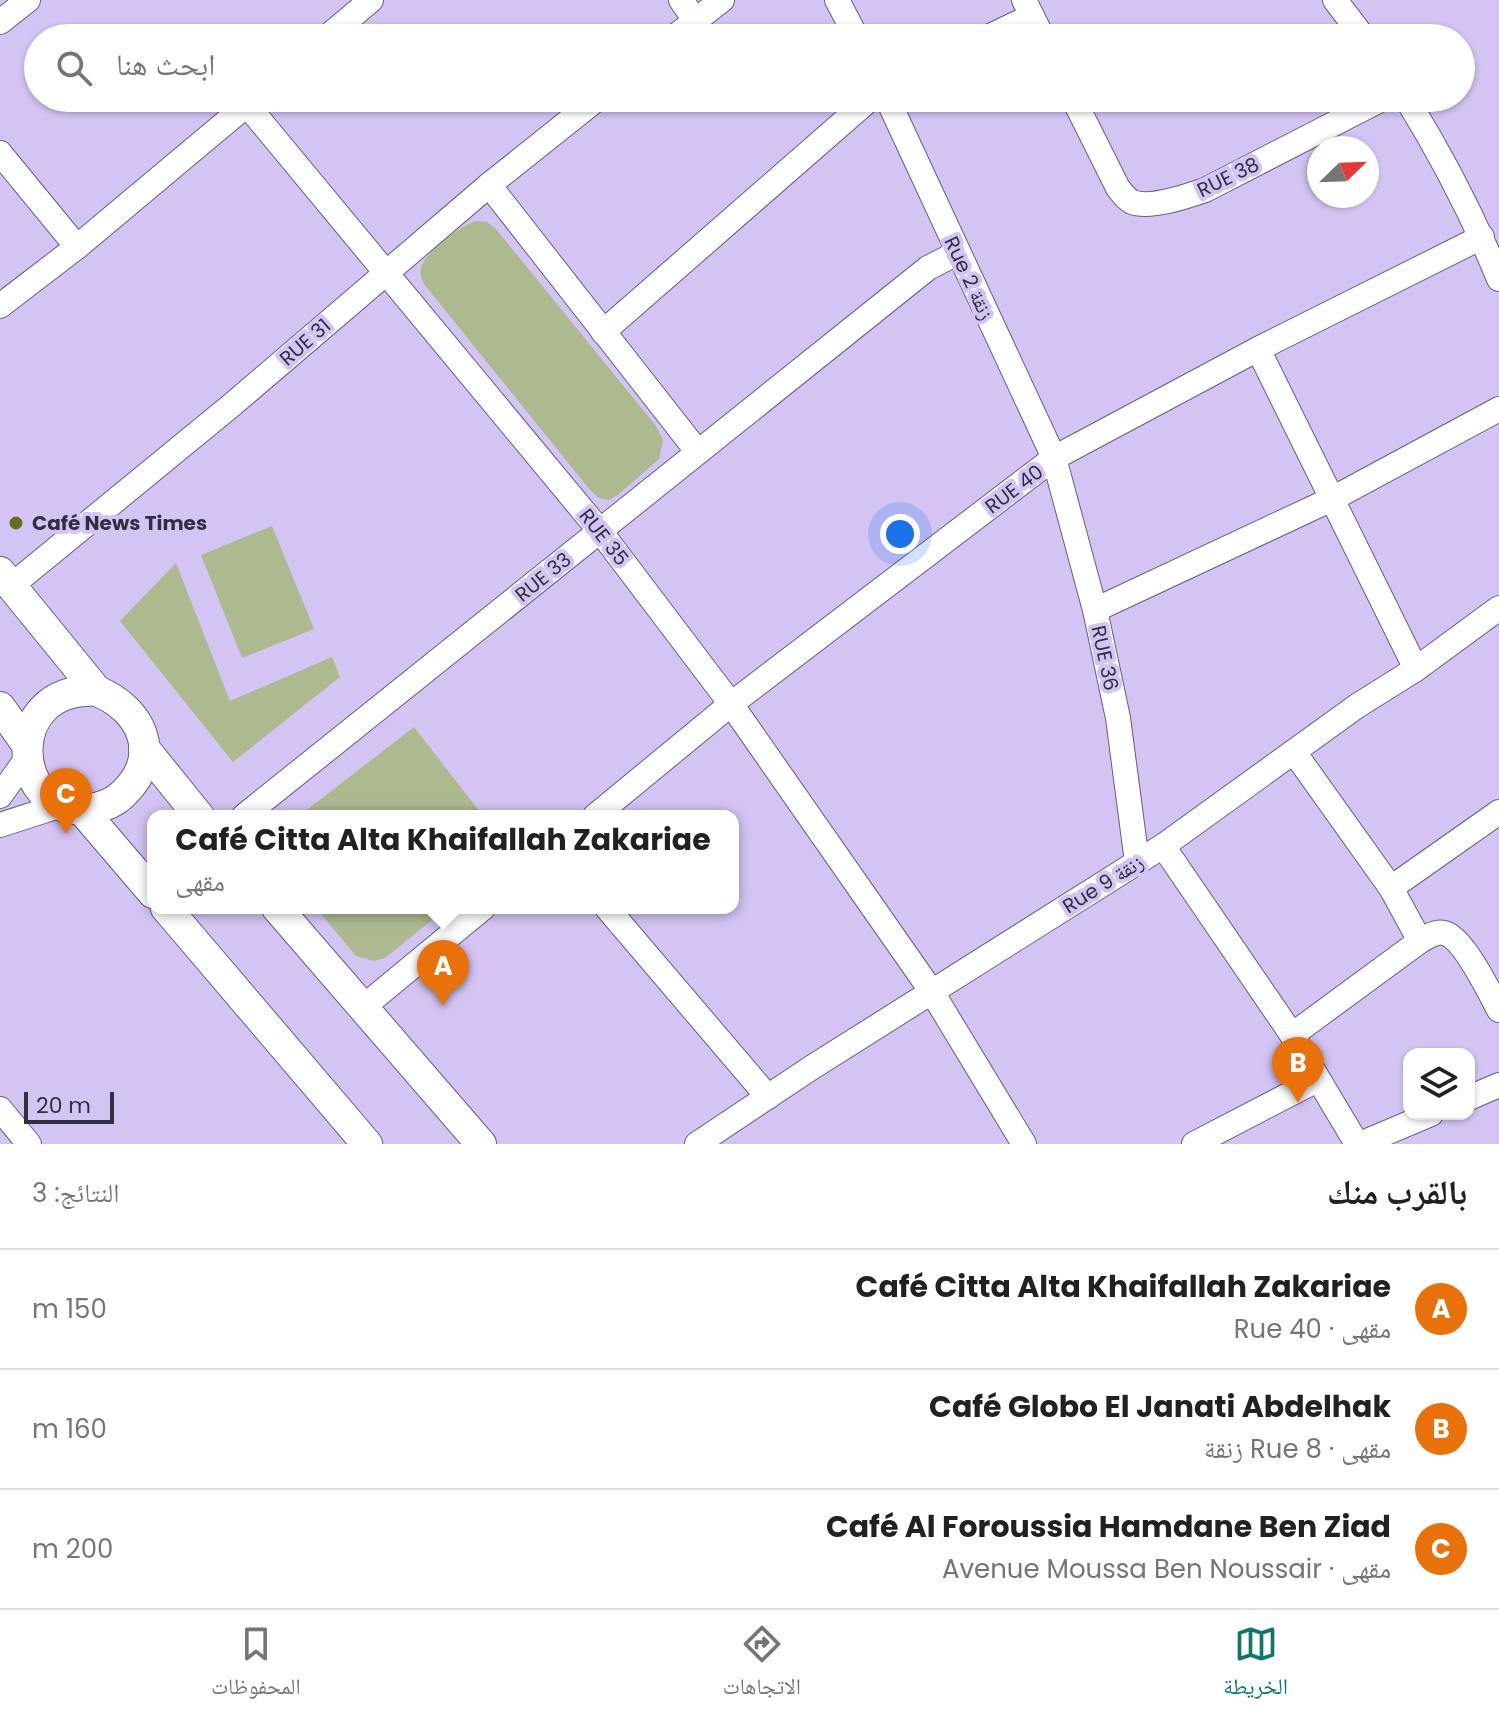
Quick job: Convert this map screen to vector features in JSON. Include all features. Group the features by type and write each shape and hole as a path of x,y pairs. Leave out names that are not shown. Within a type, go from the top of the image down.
{"street":[{"path":"0,22 28,0"},
{"path":"343,24 371,0"},
{"path":"688,10 722,0"},
{"path":"837,0 850,24"},
{"path":"1335,0 1353,24"},
{"path":"1006,24 1028,8"},
{"path":"0,306 77,247 239,112"},
{"name":"RUE 35","path":"259,112 385,273 600,531 731,704 932,992 1024,1144"},
{"name":"RUE 31","path":"6,579 233,404 489,185 580,112"},
{"path":"603,332 855,112"},
{"name":"Rue 2 زنقة","path":"893,112 1054,458"},
{"name":"RUE 38","path":"1080,112 1118,188 1128,200 1144,204 1182,198 1205,190 1357,112"},
{"path":"1415,112 1482,237 1499,279"},
{"path":"0,153 77,247"},
{"path":"489,185 697,451"},
{"name":"RUE 40","path":"602,810 731,704 1054,458 1258,349 1482,237"},
{"name":"RUE 33","path":"251,810 928,268 957,253"},
{"path":"1258,349 1416,669"},
{"path":"1095,610 1332,499 1499,409"},
{"name":"RUE 36","path":"1054,458 1095,610 1118,718 1137,862"},
{"path":"6,579 97,691"},
{"name":"Rue 9 زنقة","path":"697,1144 1163,846 1499,608"},
{"path":"0,796 25,752 31,723 42,707 58,695 77,690 97,691 115,699 130,711 140,728 144,748 142,767 133,785 119,799 101,807 72,808 0,825"},
{"path":"0,707 25,752 33,780 45,795 72,808 147,887"},
{"path":"144,748 194,810"},
{"path":"1294,752 1391,888 1420,941"},
{"path":"1391,888 1499,812"},
{"path":"1163,846 1292,1035 1358,1144 1416,1120"},
{"path":"171,914 367,1144"},
{"path":"282,914 481,1144"},
{"path":"362,1008 476,914"},
{"path":"612,914 768,1097"},
{"path":"1292,1035 1420,941 1439,932 1449,935 1482,978 1499,1010"},
{"path":"1194,1144 1317,1080"},
{"path":"1475,1095 1499,1085"},
{"path":"0,1109 29,1144"}],"green space":[{"path":"476,221 487,222 496,229 656,426 663,440 659,459 608,500 599,498 590,490 424,284 421,270 425,259 446,239"},
{"path":"272,526 314,629 242,658 201,555"},
{"path":"176,563 230,701 332,657 340,677 233,762 120,621"},
{"path":"414,727 478,810 307,810"},
{"path":"321,914 440,914 385,958 374,961 356,956"}],"place":[{"name":"Café News Times","path":"16,523"},
{"name":"Café Al Foroussia Hamdane Ben Ziad","path":"66,834"},
{"name":"Café Citta Alta Khaifallah Zakariae","path":"443,1006"},
{"name":"Café Globo El Janati Abdelhak","path":"1298,1103"}]}
